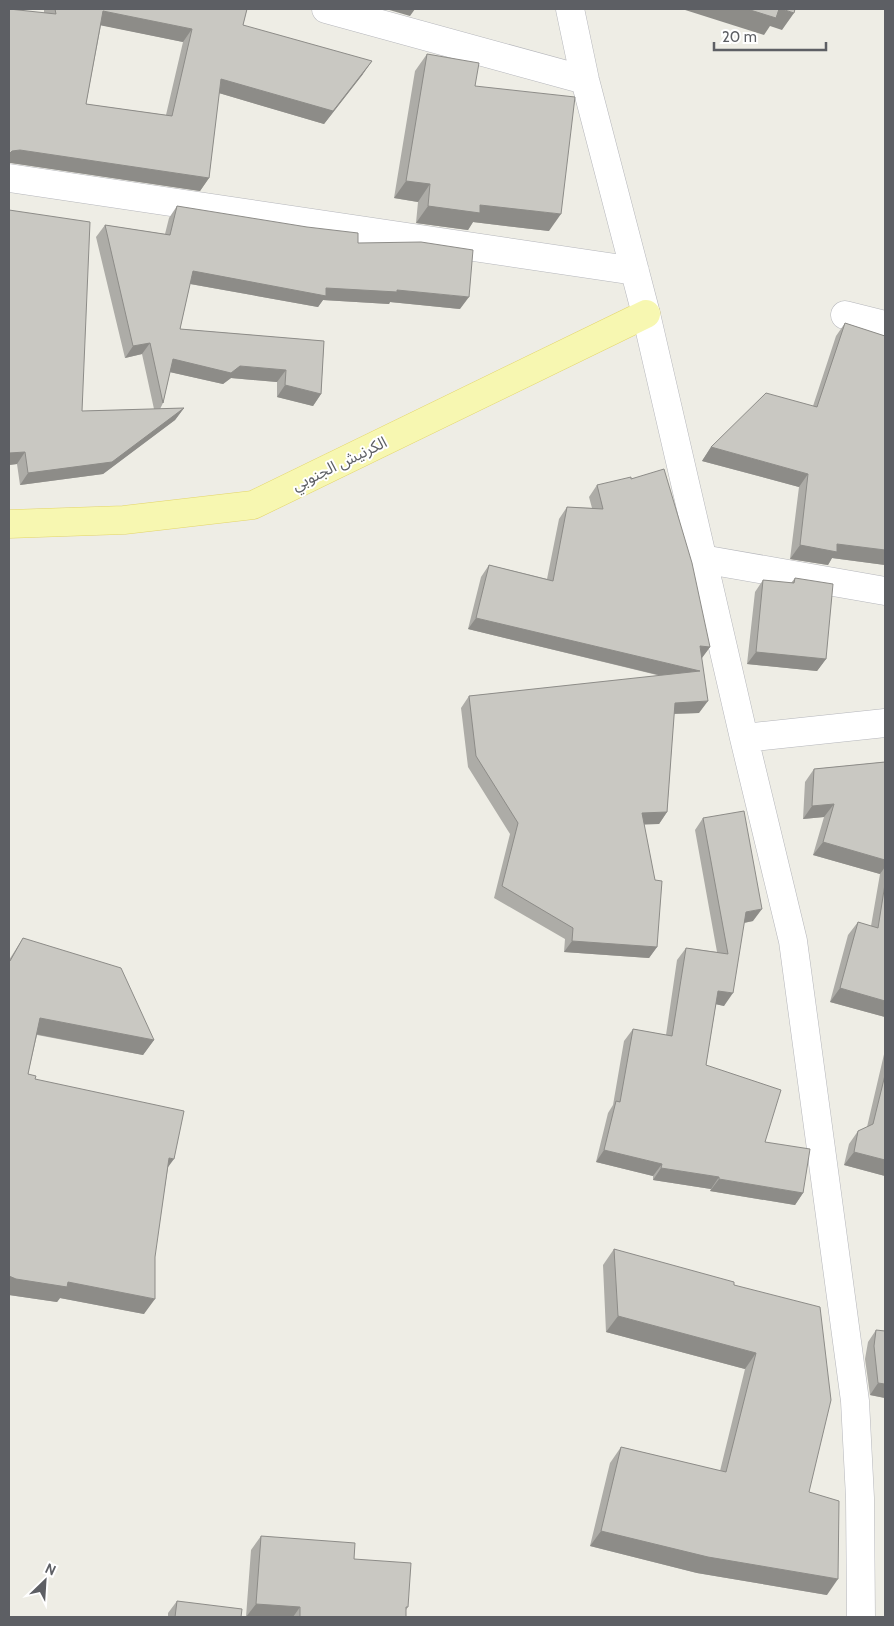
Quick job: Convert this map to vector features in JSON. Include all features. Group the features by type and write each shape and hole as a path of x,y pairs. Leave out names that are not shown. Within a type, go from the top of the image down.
{"main road":[{"name":"الكرنيش الجنوبي","path":"9,524 124,520 253,505 646,314"}],"street":[{"path":"326,9 586,80"},
{"path":"570,9 586,80 646,314 793,941 855,1401 860,1498 862,1617"},
{"path":"9,178 635,271"},
{"path":"845,315 885,325"},
{"path":"702,559 885,591"},
{"path":"744,738 885,723"}],"building":[{"path":"9,9 56,14 55,9 247,9 243,25 372,61 333,111 221,79 209,178 20,150 12,151 9,154","holes":["103,11 192,29 172,116 86,104"]},
{"path":"747,9 779,9 776,18"},
{"path":"782,9 795,9 794,13"},
{"path":"427,54 479,63 475,86 575,97 561,214 480,205 480,213 428,206 430,184 406,181"},
{"path":"177,206 307,227 358,233 358,243 421,242 473,250 469,297 397,290 397,292 326,288 326,296 193,271 180,329 324,341 321,394 285,385 286,370 240,366 231,373 173,359 163,403 150,343 133,346 105,225 170,235"},
{"path":"9,210 90,222 82,411 184,408 112,462 28,473 25,452 9,453"},
{"path":"845,323 885,336 885,550 837,544 837,552 800,545 808,474 711,447 766,393 817,407"},
{"path":"664,469 692,563 710,647 700,646 708,701 675,703 667,812 642,813 655,880 662,881 657,947 572,941 573,928 502,886 518,823 476,756 469,696 700,671 476,618 489,565 553,581 567,507 603,509 597,485 631,477 631,479"},
{"path":"795,578 833,584 826,659 756,652 763,580 794,583"},
{"path":"885,762 885,860 823,842 834,804 812,806 814,769"},
{"path":"744,811 762,909 746,912 733,993 718,991 706,1065 781,1090 765,1142 810,1149 803,1193 661,1168 662,1164 604,1150 616,1101 620,1102 633,1029 672,1036 686,948 728,954 703,818"},
{"path":"885,884 885,1001 840,988 858,922 878,928"},
{"path":"23,938 121,968 154,1040 40,1018 28,1074 36,1076 35,1079 184,1111 174,1159 169,1158 155,1257 155,1299 68,1282 67,1287 16,1279 9,1276 9,961"},
{"path":"885,1075 885,1160 854,1152 858,1131 873,1124"},
{"path":"614,1249 734,1282 734,1285 820,1307 831,1400 809,1492 839,1501 838,1579 708,1557 601,1531 621,1447 726,1472 756,1353 618,1316"},
{"path":"876,1330 885,1331 885,1384 878,1383 874,1346"},
{"path":"261,1536 355,1543 354,1559 411,1563 406,1617 300,1617 300,1607 256,1604"},
{"path":"177,1601 242,1609 241,1617 175,1617"}]}
